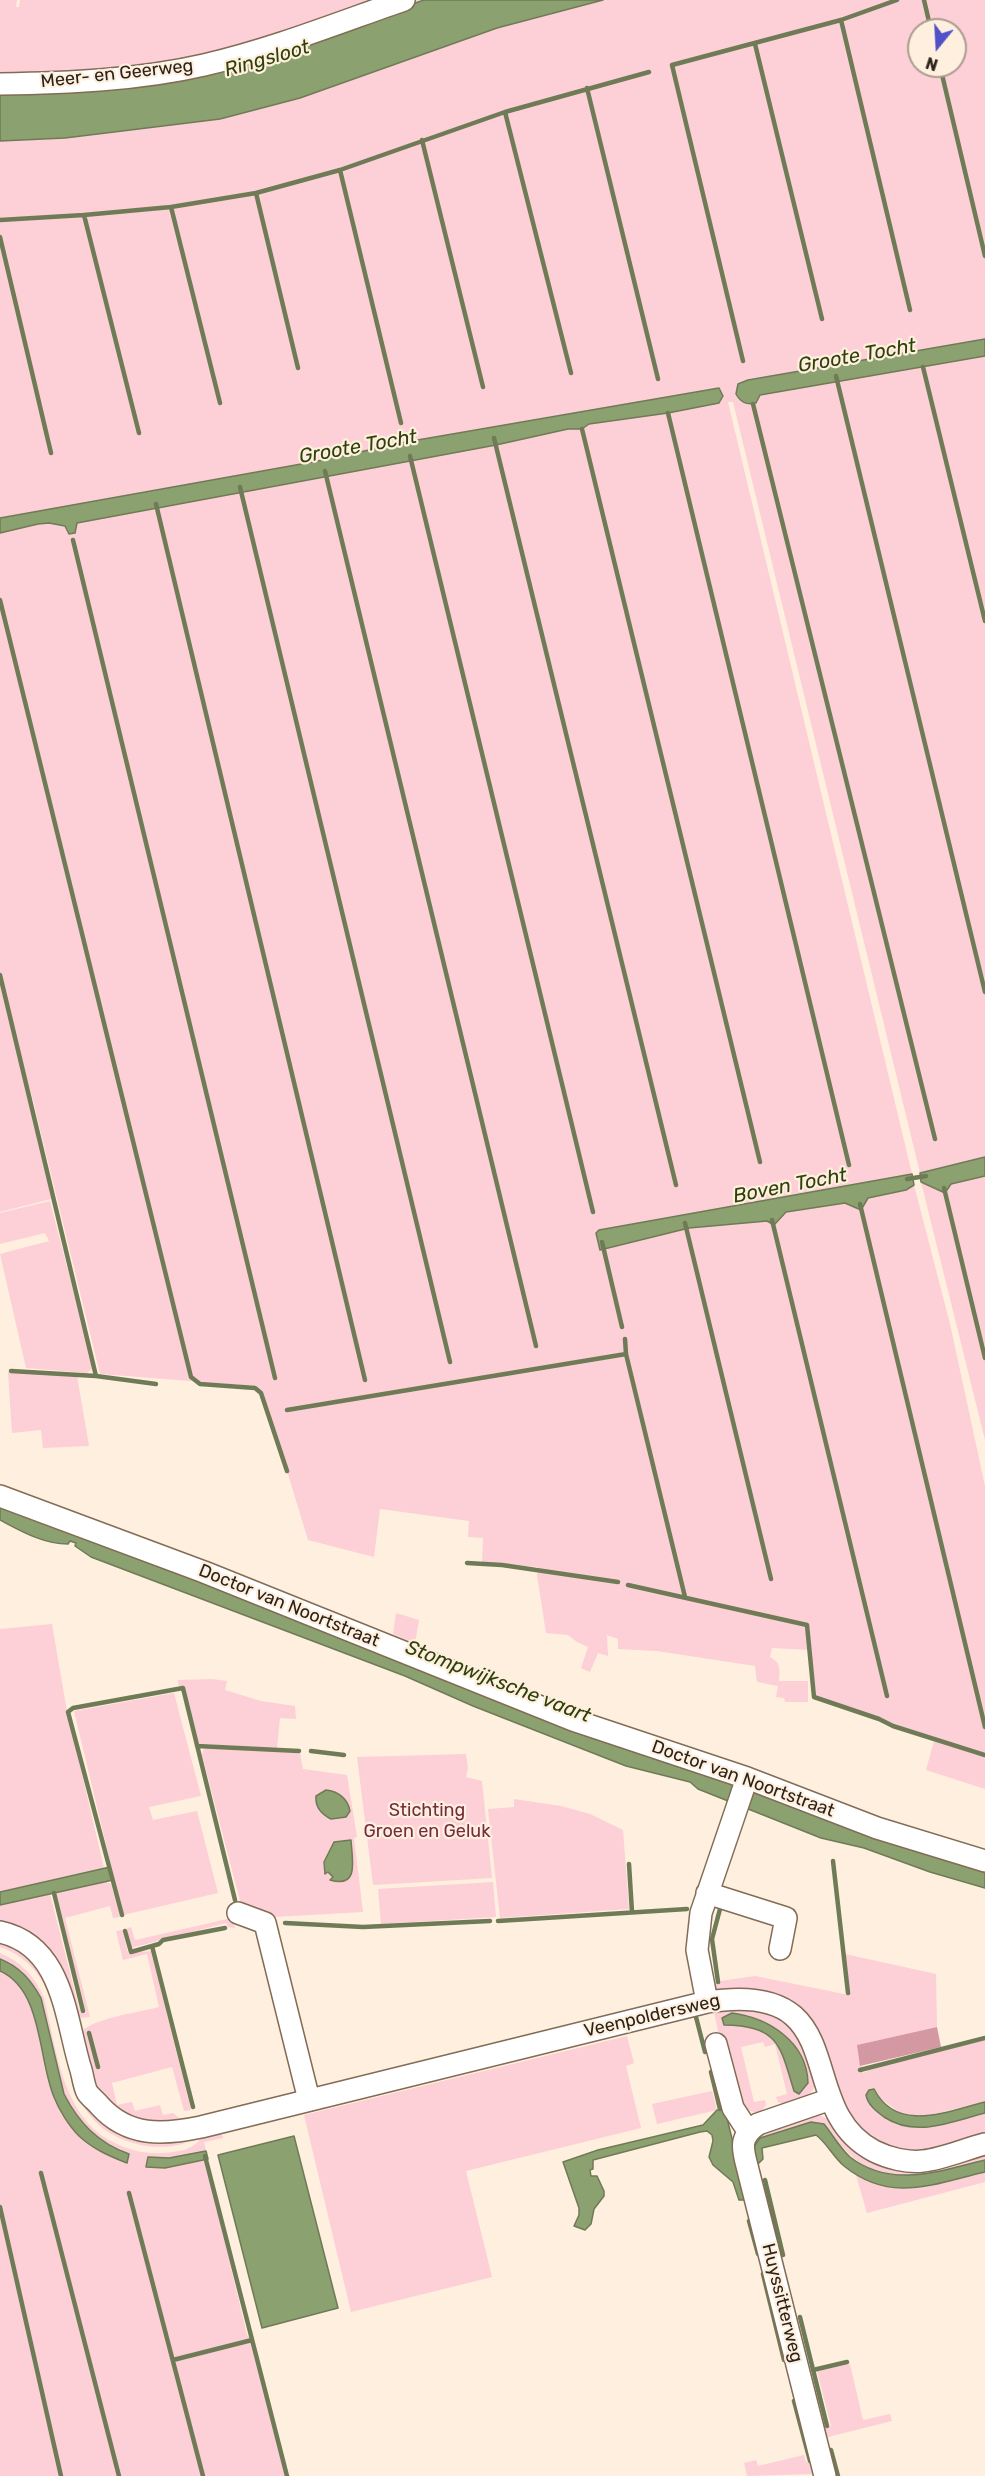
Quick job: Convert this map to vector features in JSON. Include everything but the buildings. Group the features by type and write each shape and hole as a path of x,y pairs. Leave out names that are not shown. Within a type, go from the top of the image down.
{"street":[{"name":"Meer- en Geerweg","path":"0,84 126,76 203,65 289,40 404,0"},
{"name":"Doctor van Noortstraat","path":"0,1496 204,1572 573,1720 877,1828 985,1861"},
{"path":"707,2002 697,1950 701,1913 746,1781"},
{"path":"707,1893 786,1918 780,1949"},
{"path":"238,1913 265,1923 309,2100"},
{"name":"Veenpoldersweg","path":"0,1932 23,1940 48,1966 62,1994 87,2092 106,2113 127,2127 142,2132 164,2134 180,2132 730,1998 762,2000 788,2013 811,2038 831,2099 845,2128 862,2144 888,2158 922,2161 985,2144"},
{"path":"716,2044 733,2108 748,2131 758,2124 831,2099"},
{"name":"Huyssitterweg","path":"748,2131 743,2139 743,2150 825,2476"}],"green space":[{"path":"0,0 17,0 16,7 19,7 20,0 424,0 337,32 0,92"},
{"path":"603,0 985,0 985,339 748,380 738,384 736,394 756,403 759,395 985,356 985,1157 920,1173 733,402 728,402 912,1174 600,1230 600,1250 689,1228 767,1221 774,1225 786,1212 845,1203 906,1190 914,1185 950,1324 985,1486 985,1753 900,1726 816,1695 811,1650 772,1648 770,1657 779,1667 779,1681 808,1681 808,1702 785,1702 784,1698 776,1697 778,1686 757,1682 755,1666 657,1651 618,1649 618,1639 607,1635 608,1656 598,1653 590,1672 581,1668 588,1647 568,1635 546,1633 537,1575 538,1567 482,1563 483,1538 468,1537 469,1521 380,1509 374,1557 308,1540 263,1392 255,1386 100,1374 29,1084 51,1199 0,1212 0,533 49,523 65,526 70,534 75,533 77,523 496,445 568,429 582,429 589,424 668,413 718,403 719,388 406,442 318,461 0,518 0,141 65,138 220,119 300,98 497,28"},
{"path":"985,1176 985,1440 921,1182 945,1193 951,1184"},
{"path":"50,1201 93,1368 87,1373 26,1368 0,1254 49,1241 45,1233 0,1244 0,1213"},
{"path":"8,1372 77,1376 89,1446 43,1448 41,1430 12,1433"},
{"path":"396,1613 419,1620 415,1643 393,1634"},
{"path":"52,1624 66,1706 104,1868 0,1892 0,1629"},
{"path":"178,1680 227,1681 225,1690 261,1701 295,1706 296,1719 280,1718 277,1748 198,1744 185,1687 179,1688"},
{"path":"174,1693 201,1796 149,1807 153,1820 197,1811 218,1893 123,1915 74,1711"},
{"path":"934,1741 985,1757 985,1789 926,1770"},
{"path":"208,1747 300,1753 303,1769 347,1775 357,1837 354,1838 363,1912 274,1917 240,1901 202,1755 203,1750"},
{"name":"Stichting Groen en Geluk","path":"466,1754 468,1768 466,1777 482,1781 492,1878 373,1885 357,1757"},
{"path":"514,1799 561,1806 590,1814 623,1830 629,1909 500,1918 488,1809 514,1807"},
{"path":"104,1881 111,1884 120,1917 113,1918 110,1906 65,1918 90,2017 78,2018 67,1984 54,1957 34,1937 0,1922 0,1905 50,1894 79,2008 83,2014 86,2013 56,1892"},
{"path":"493,1882 496,1917 381,1924 378,1889"},
{"path":"232,1918 235,1928 228,1927 226,1923 131,1948 126,1929 131,1927 135,1940"},
{"path":"122,1930 128,1953 151,1951 191,2110 184,2111 172,2067 112,2083 117,2105 132,2102 135,2111 160,2105 163,2115 173,2113 187,2124 155,2122 137,2118 123,2111 111,2103 102,2092 89,2066 79,2035 84,2029 103,2020 159,2007 147,1954 123,1960 116,1931"},
{"path":"0,1942 20,1951 43,1972 92,2112 114,2131 126,2136 152,2141 195,2139 173,2146 151,2147 137,2144 105,2130 84,2107 72,2079 57,2017 46,1988 28,1964 0,1947"},
{"path":"0,1953 21,1966 40,1990 65,2082 84,2118 99,2133 128,2148 156,2153 175,2152 192,2147 204,2133 213,2130 223,2136 223,2138 204,2142 206,2151 169,2158 148,2157 146,2166 165,2168 205,2160 247,2335 252,2340 287,2476 0,2476 0,1971 16,1983 28,2000 55,2096 65,2117 79,2135 95,2147 126,2163 129,2155 99,2138 74,2114 64,2093 46,2017 39,1999 30,1983 18,1969 0,1959"},
{"path":"845,1954 936,1974 937,2027 858,2045 863,2073 874,2068 985,2040 985,2102 921,2117 903,2115 869,2090 866,2096 871,2105 884,2117 896,2123 921,2127 985,2113 985,2138 919,2153 887,2147 874,2140 851,2119 783,1999 764,1992 747,1990 710,1995 707,1983 755,1976 849,1995"},
{"path":"740,2006 782,2019 797,2034 816,2081 810,2095 789,2107 778,2102 776,2097 787,2094 775,2044 765,2047 763,2042 741,2047 754,2102 765,2100 766,2105 760,2113 744,2107 731,2084 713,2008","holes":["746,2015 768,2023 808,2083 799,2094 794,2091 780,2050 767,2034 742,2026 724,2025"]},
{"path":"627,2036 634,2063 626,2066 641,2128 466,2171 492,2277 351,2312 304,2115"},
{"path":"712,2091 717,2110 657,2124 652,2104"},
{"path":"817,2114 832,2121 853,2149 867,2159 884,2166 985,2153 985,2160 920,2175 900,2176 881,2173 864,2165 846,2151 830,2131 760,2138 755,2161 760,2167 757,2167 750,2152 758,2133"},
{"path":"985,2172 985,2182 867,2213 856,2175 873,2183 904,2188 935,2185"},
{"path":"797,2317 825,2428 831,2426 817,2371 850,2364 863,2420 890,2414 892,2421 824,2438"},
{"path":"804,2455 806,2462 812,2461 815,2474 747,2476 744,2463 756,2460 758,2466"}],"shaded area":[{"path":"937,2027 941,2047 860,2066 857,2045"}],"water":[{"name":"Ringsloot","path":"424,0 603,0 497,28 300,98 220,119 65,138 0,141 0,92 126,84 386,13"},
{"path":"985,339 985,356 760,395 753,404 742,401 736,394 738,384 748,380"},
{"path":"719,388 723,396 719,403 589,424 582,429 568,429 496,445 77,523 75,533 69,534 65,526 49,523 0,533 0,518 318,461 406,442"},
{"path":"985,1157 985,1176 951,1184 945,1193 921,1182 920,1173"},
{"path":"912,1174 914,1185 906,1190 868,1198 861,1210 845,1203 786,1212 774,1225 767,1221 689,1228 600,1250 596,1233 599,1230"},
{"path":"0,1504 985,1868 985,1888 930,1872 864,1848 821,1838 698,1789 690,1782 626,1766 473,1706 405,1676 91,1557 75,1546 76,1543 50,1542 32,1536 0,1520"},
{"path":"326,1790 345,1799 350,1811 346,1817 331,1819 319,1810 316,1796"},
{"path":"351,1840 353,1863 350,1876 340,1882 330,1880 333,1877 328,1872 325,1874 324,1862 334,1842"},
{"path":"110,1867 113,1880 0,1905 0,1892"},
{"path":"0,1959 24,1975 41,1998 64,2094 76,2114 99,2138 129,2154 127,2163 90,2145 79,2136 65,2118 56,2102 49,2081 32,2009 14,1980 0,1971"},
{"path":"732,2013 759,2020 784,2034 793,2044 806,2068 808,2083 799,2094 794,2091 785,2061 774,2041 767,2034 756,2029 724,2025 722,2018"},
{"path":"874,2089 884,2103 896,2111 909,2115 940,2114 985,2102 985,2113 947,2124 909,2126 884,2117 873,2107 866,2095 869,2090"},
{"path":"717,2110 725,2110 746,2196 744,2200 739,2200 733,2182 713,2165 709,2157 713,2141 712,2135 707,2131 700,2132 593,2160 591,2176 597,2176 604,2196 594,2209 591,2224 585,2230 574,2226 579,2215 579,2208 563,2162 598,2150 703,2125"},
{"path":"811,2122 824,2124 850,2157 882,2173 916,2175 985,2160 985,2172 913,2188 879,2185 861,2178 844,2166 816,2135 762,2148 763,2159 759,2163 755,2161 753,2148 760,2138"},
{"path":"294,2136 338,2308 262,2328 218,2155"},
{"path":"206,2151 208,2159 165,2168 146,2167 148,2157 169,2158"}],"waterway":[{"path":"672,65 841,20 897,0"},
{"path":"924,0 928,18"},
{"path":"841,20 910,310"},
{"path":"755,44 822,319"},
{"path":"672,65 743,361"},
{"path":"0,220 171,207 256,193 340,170 505,112 649,72"},
{"path":"943,78 985,256"},
{"path":"587,88 658,379"},
{"path":"505,112 571,373"},
{"path":"422,140 483,387"},
{"name":"Groote Tocht","path":"340,170 401,423"},
{"path":"256,193 298,368"},
{"path":"171,207 220,403"},
{"path":"84,215 139,433"},
{"path":"0,237 51,453"},
{"path":"923,367 985,621"},
{"name":"Groote Tocht","path":"836,376 985,992"},
{"path":"753,404 935,1139"},
{"path":"668,413 849,1165"},
{"path":"582,429 760,1162"},
{"path":"494,438 676,1185"},
{"name":"Groote Tocht","path":"410,456 593,1212"},
{"name":"Groote Tocht","path":"325,471 536,1346"},
{"path":"240,487 450,1362"},
{"path":"156,504 365,1380"},
{"path":"73,540 275,1378"},
{"path":"0,600 191,1377 200,1384 255,1388 261,1393 287,1471"},
{"path":"0,975 96,1376 156,1384"},
{"name":"Boven Tocht","path":"907,1179 926,1176"},
{"path":"944,1188 985,1358"},
{"path":"860,1204 985,1727"},
{"path":"772,1220 887,1696"},
{"path":"685,1223 771,1579"},
{"path":"602,1242 622,1327"},
{"path":"625,1339 626,1354"},
{"path":"287,1410 626,1354 685,1597"},
{"path":"11,1371 96,1376"},
{"path":"467,1563 502,1565 618,1582"},
{"path":"628,1585 807,1625 814,1697 893,1726 985,1755"},
{"path":"122,1915 68,1712 73,1708 183,1688 235,1900"},
{"path":"197,1746 299,1751"},
{"path":"311,1751 344,1755"},
{"path":"833,1861 848,1993"},
{"path":"629,1864 632,1912"},
{"path":"54,1893 83,2011"},
{"path":"498,1921 687,1909"},
{"path":"718,1982 712,1939 720,1909"},
{"path":"285,1923 363,1927 490,1921"},
{"path":"152,1946 163,1940 225,1928"},
{"path":"125,1931 131,1952 152,1946 193,2107"},
{"path":"696,2017 705,2052"},
{"path":"89,2033 98,2067"},
{"path":"860,2070 985,2038"},
{"path":"711,2072 720,2109"},
{"path":"205,2156 287,2476"},
{"path":"41,2173 119,2476"},
{"path":"765,2180 783,2255"},
{"path":"129,2193 203,2476"},
{"path":"0,2207 61,2476"},
{"path":"749,2221 758,2254"},
{"path":"763,2274 784,2360"},
{"path":"800,2317 827,2426"},
{"path":"173,2360 252,2340"},
{"path":"813,2370 847,2362"},
{"path":"794,2401 810,2461"},
{"path":"831,2450 838,2476"}],"water label":[{"name":"Stompwijksche vaart","path":"498,1682"}]}
